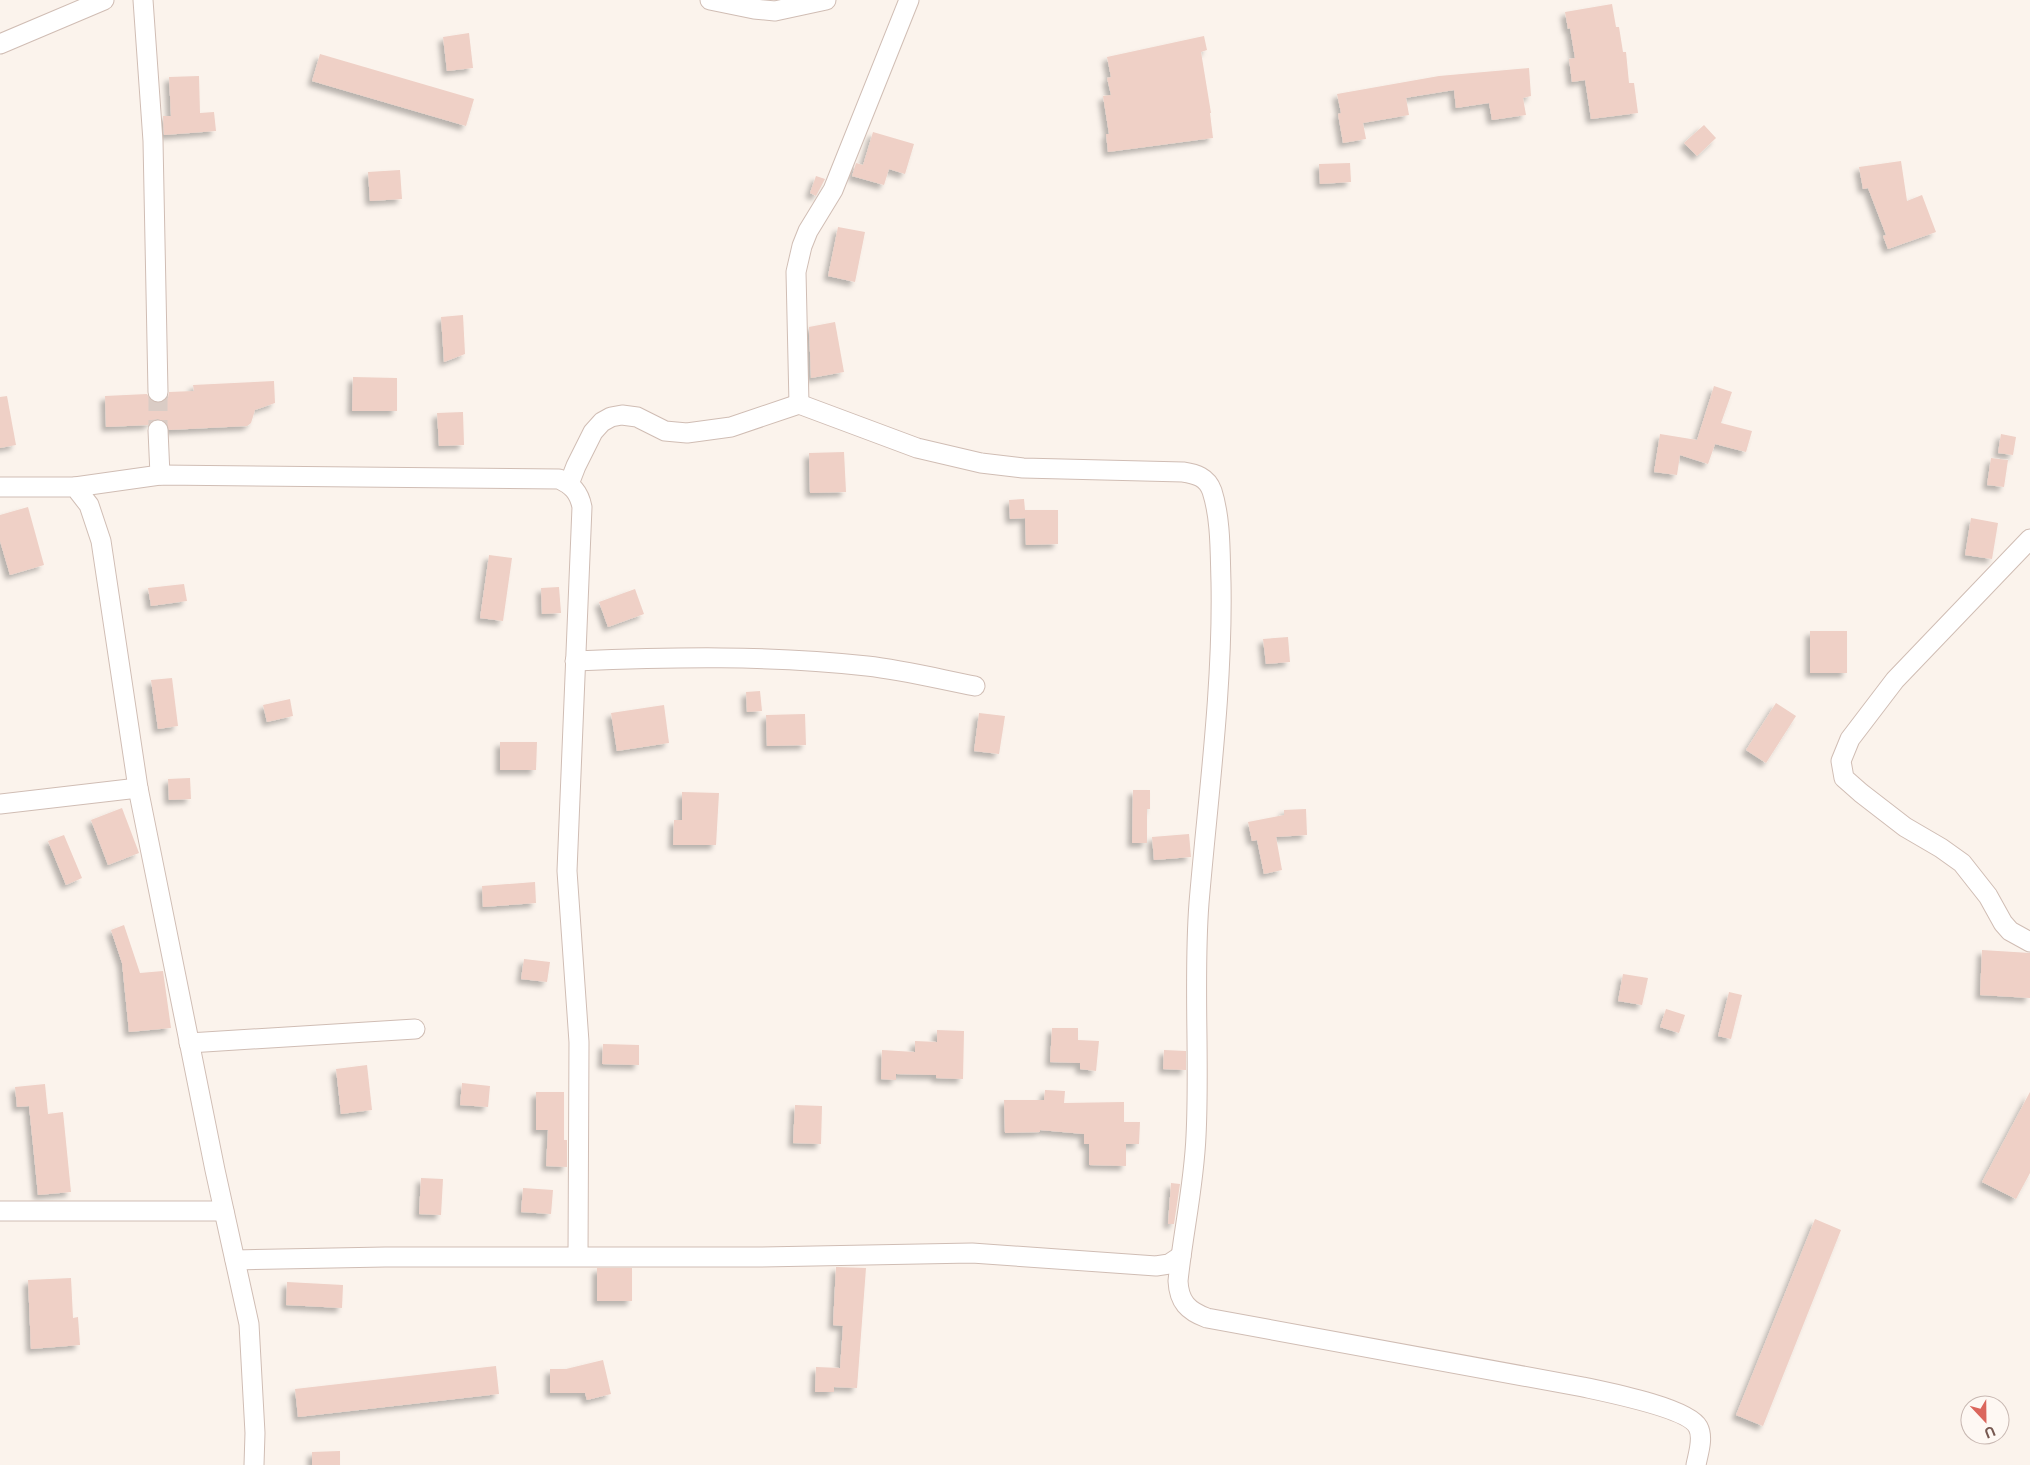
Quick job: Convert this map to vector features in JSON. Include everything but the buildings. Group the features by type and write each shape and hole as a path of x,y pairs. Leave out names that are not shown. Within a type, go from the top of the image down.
{"street":[{"path":"0,44 104,0"},
{"path":"143,0 153,141 158,392"},
{"path":"710,0 754,9 775,11 826,0"},
{"path":"799,404 796,272 802,246 808,231 833,190 909,0"},
{"path":"569,484 593,432 602,422 611,417 622,415 637,417 665,431 687,434 731,427 799,404 917,448 953,458 1022,468 1183,472 1195,474 1205,479 1211,489 1215,503 1220,554 1221,609 1218,681 1196,951 1198,1049 1196,1137 1178,1292 1183,1303 1193,1312 1200,1315 1506,1372 1627,1397 1683,1414 1692,1420 1698,1428 1700,1439 1696,1465"},
{"path":"158,430 160,475"},
{"path":"0,487 75,487 160,475 559,479 576,490 582,507 567,871 579,1042 578,1256"},
{"path":"75,487 89,505 101,541 138,788 189,1043 249,1324 256,1433 254,1465"},
{"path":"2030,539 1894,680 1850,739 1841,761 1844,778 1887,813 1962,863 1988,896 2010,932 2030,942"},
{"path":"575,660 689,657 776,659 868,666 975,686"},
{"path":"0,804 138,788"},
{"path":"189,1043 415,1029"},
{"path":"0,1211 224,1211"},
{"path":"235,1260 395,1257 761,1257 972,1253 1156,1266 1169,1264 1181,1256"}],"tunnel":[{"path":"158,392 158,430"}]}
